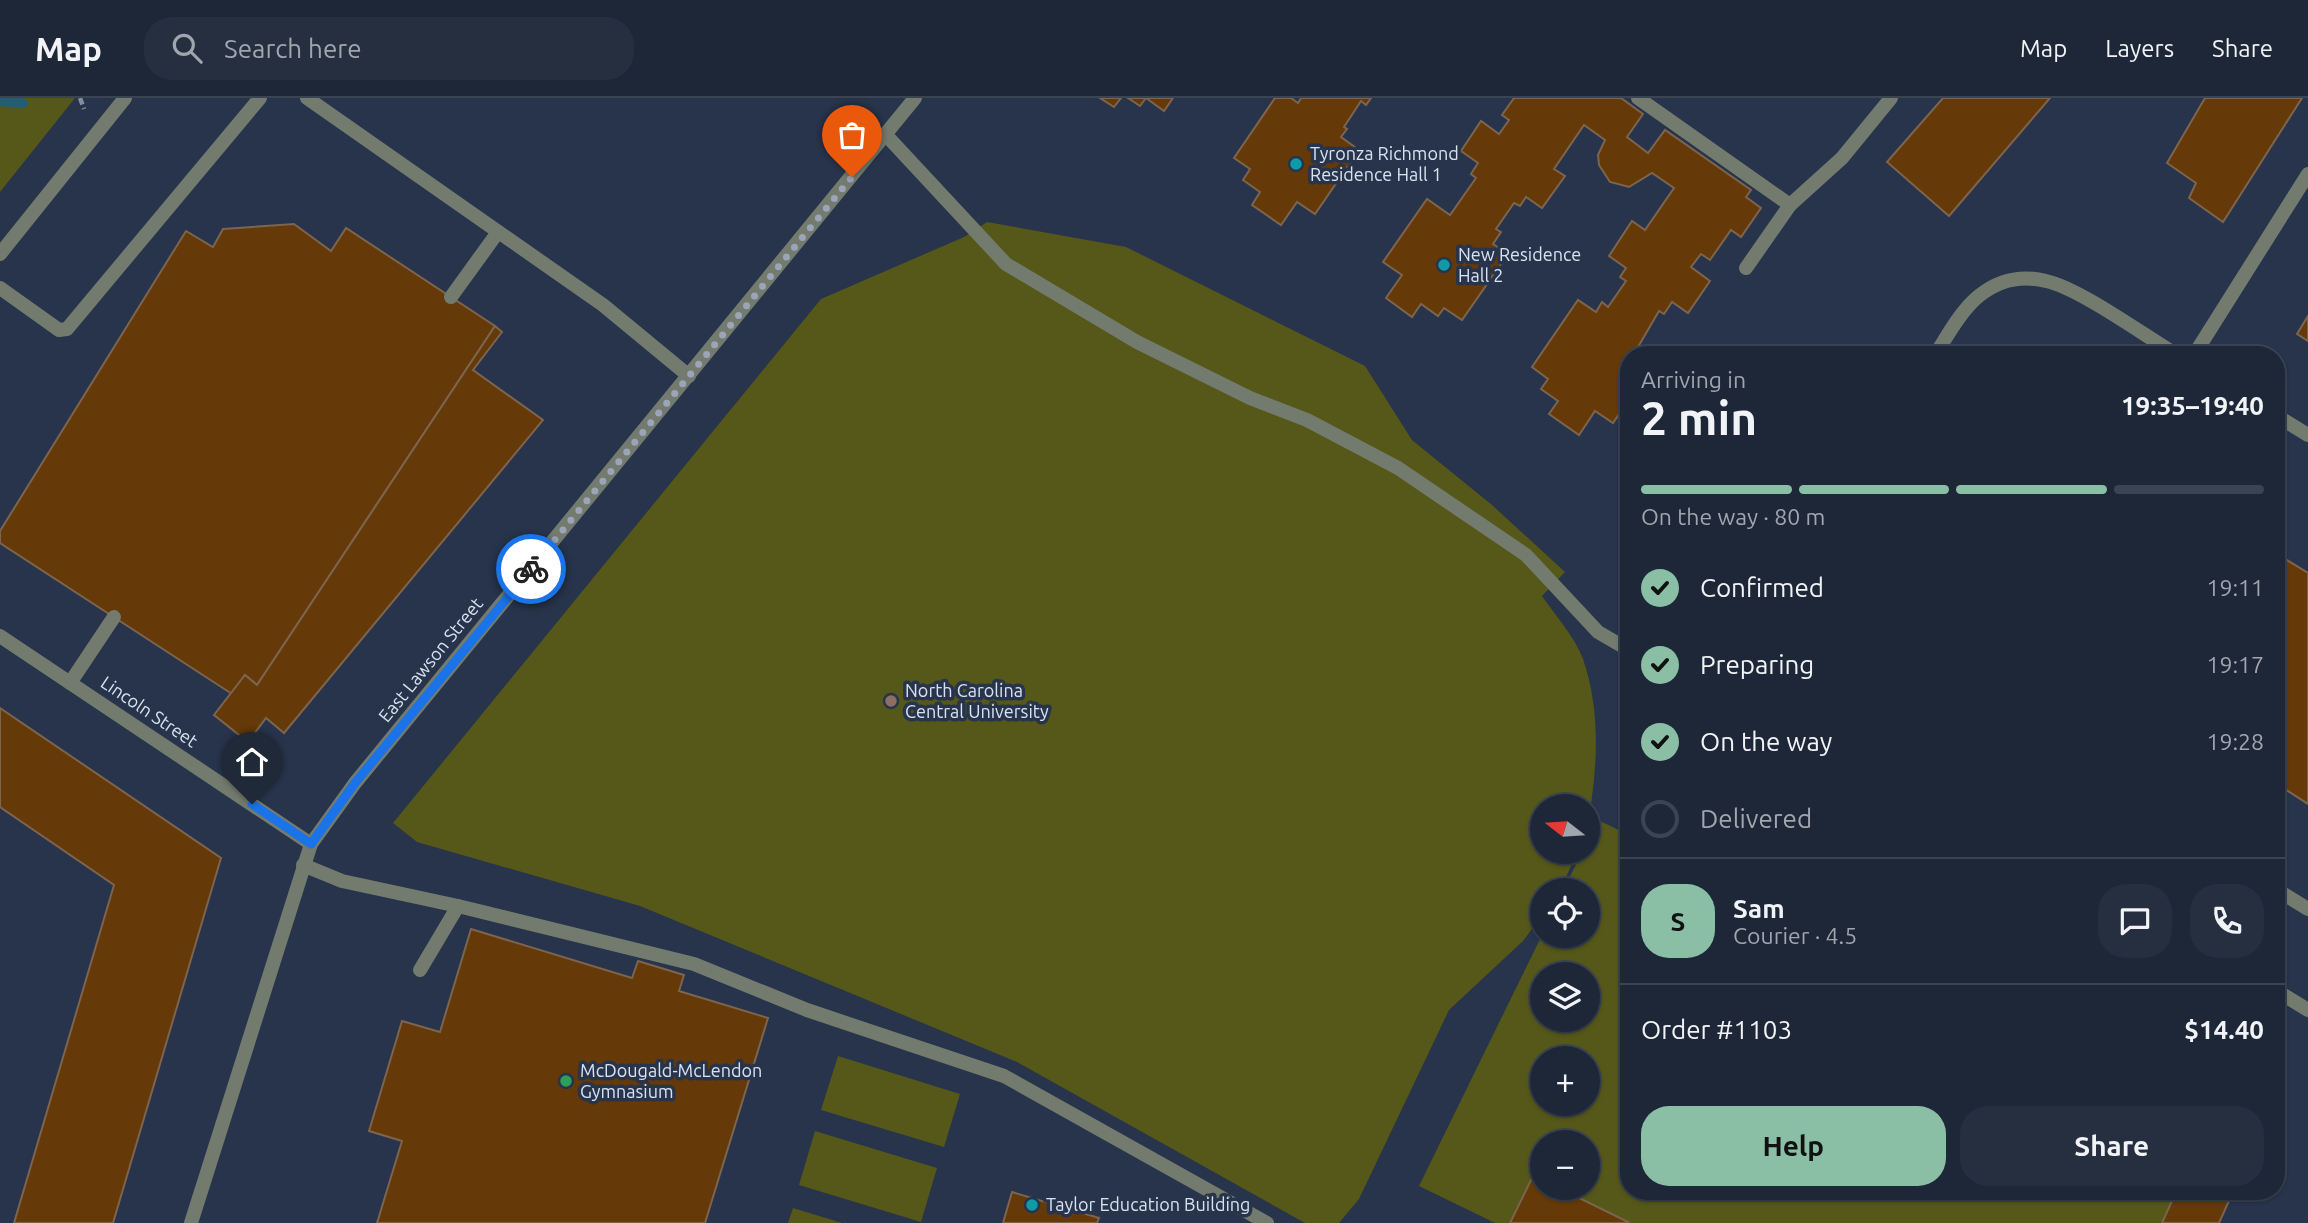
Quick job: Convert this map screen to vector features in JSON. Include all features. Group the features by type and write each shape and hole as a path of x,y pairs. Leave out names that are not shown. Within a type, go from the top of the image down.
{"street":[{"path":"0,254 125,98"},
{"path":"0,288 59,330 67,329 260,98"},
{"path":"307,98 603,305 689,376"},
{"name":"East Lawson Street","path":"191,1223 311,844 355,783 915,98"},
{"path":"1638,98 1790,205"},
{"path":"1746,268 1790,205 1842,158 1891,98"},
{"path":"886,135 1006,264 1137,342 1250,398 1307,420 1398,468 1526,555 1598,632 1620,645"},
{"path":"2200,346 2308,174"},
{"path":"451,297 498,232"},
{"path":"1941,346 1959,319 1980,295 2014,278 2049,281 2162,346"},
{"path":"2285,421 2308,435"},
{"path":"71,683 114,617"},
{"name":"Lincoln Street","path":"0,636 311,844"},
{"path":"303,865 342,881 458,906 694,964 807,1010 1004,1076 1267,1223"},
{"path":"2285,895 2308,909"},
{"path":"420,970 458,906"},
{"path":"2285,996 2308,1010"}],"shaded area":[{"path":"0,98 75,98 0,192"},
{"path":"987,222 1126,247 1365,366 1412,440 1492,505 1565,572 1542,596 1575,643 1589,680 1596,744 1593,787 1592,794 1530,794 1530,864 1572,864 1566,878 1530,878 1530,931 1449,1010 1359,1199 1339,1223 1305,1223 1017,1062 640,906 417,842 393,823 821,299 964,237"},
{"path":"1600,821 1620,831 1620,1200 2229,1200 2219,1223 1495,1223 1419,1186 1536,948 1600,948 1600,878 1569,878 1576,864 1600,864"},
{"path":"838,1056 960,1094 944,1147 821,1110"},
{"path":"815,1131 937,1168 921,1222 799,1185"},
{"path":"793,1208 842,1223 788,1223"}],"building":[{"path":"1100,98 1121,98 1114,107"},
{"path":"1128,98 1146,98 1140,106"},
{"path":"1146,98 1173,98 1164,111"},
{"name":"Tyronza Richmond Residence Hall 1","path":"1275,98 1291,98 1298,103 1301,98 1371,98 1366,105 1361,101 1344,127 1347,129 1341,137 1359,150 1315,214 1297,202 1281,225 1252,205 1260,192 1243,180 1250,169 1234,158"},
{"name":"New Residence Hall 2","path":"1514,98 1621,98 1643,114 1627,137 1648,153 1665,130 1751,190 1746,197 1761,208 1741,237 1731,230 1710,260 1701,254 1691,267 1710,281 1688,313 1672,302 1664,314 1659,311 1639,346 1620,346 1620,412 1613,423 1595,411 1579,435 1549,414 1558,401 1541,389 1548,379 1532,367 1578,300 1596,312 1602,302 1608,307 1626,281 1620,277 1626,268 1609,256 1632,221 1645,230 1674,188 1652,173 1629,187 1610,182 1599,165 1598,155 1605,140 1584,125 1554,169 1565,176 1542,208 1526,197 1520,206 1514,203 1496,229 1501,232 1493,244 1508,254 1462,320 1444,308 1438,316 1421,304 1412,317 1386,298 1402,275 1383,262 1427,199 1450,215 1476,178 1471,174 1478,163 1461,151 1481,121 1499,134 1509,120 1502,115"},
{"path":"1943,98 2050,98 1949,216 1887,162"},
{"path":"2205,98 2302,98 2223,222 2189,198 2196,183 2167,163"},
{"path":"294,224 331,251 346,228 495,326 257,685 245,675 232,694 0,543 0,531 186,231 213,247 223,229"},
{"path":"2308,316 2308,341 2297,334"},
{"path":"495,326 502,332 473,370 543,420 284,733 266,718 248,742 214,715 245,675 257,685"},
{"path":"2285,559 2308,573 2308,804 2285,789"},
{"path":"0,708 221,858 113,1223 14,1223 114,885 0,807"},
{"name":"McDougald-McLendon Gymnasium","path":"471,929 632,978 638,961 684,975 679,991 768,1018 705,1223 377,1223 402,1141 369,1131 402,1021 440,1032"},
{"path":"1530,1182 1530,1200 1583,1200 1630,1223 1510,1223"},
{"name":"Taylor Education Building","path":"1012,1192 1099,1218 1097,1223 1003,1223"},
{"path":"2172,1200 2229,1200 2219,1223 2162,1223"}],"waterway":[{"path":"0,101 23,103"}],"way so far":[{"path":"531,569 852,177"}],"place":[{"name":"Tyronza Richmond Residence Hall 1","path":"1296,164"},
{"name":"New Residence Hall 2","path":"1444,265"},
{"name":"North Carolina Central University","path":"891,701"},
{"name":"McDougald-McLendon Gymnasium","path":"566,1081"},
{"name":"Taylor Education Building","path":"1032,1205"}],"route":[{"path":"252,804 311,844 355,783 531,569"}]}
